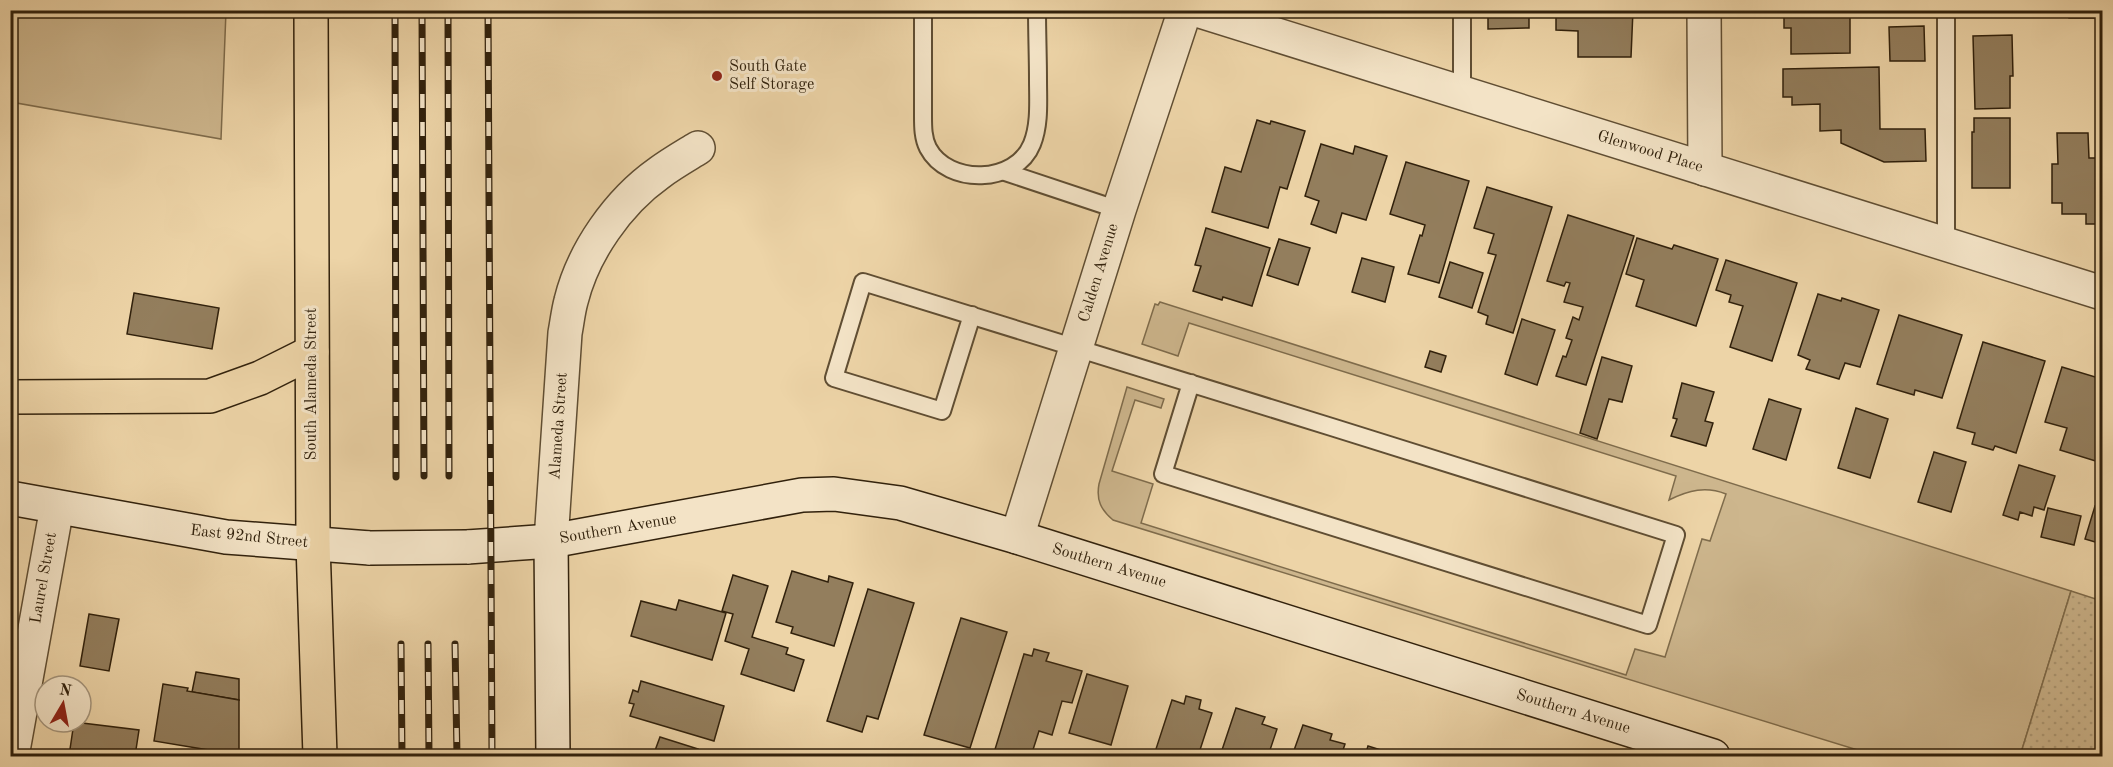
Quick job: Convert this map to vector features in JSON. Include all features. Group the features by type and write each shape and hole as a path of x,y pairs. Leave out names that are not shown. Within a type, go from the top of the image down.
{"main road":[{"name":"South Alameda Street","path":"310,10 313,544 320,756"},
{"path":"10,397 210,396 260,378 312,352"}],"street":[{"name":"Calden Avenue","path":"1017,537 1119,210 1185,10"},
{"name":"Glenwood Place","path":"1197,10 2103,293"},
{"path":"1704,10 1705,169"},
{"name":"Alameda Street","path":"553,756 551,541 565,333 571,301 583,268 600,237 629,198 658,174 698,148"},
{"name":"Southern Avenue","path":"479,547 551,541 802,495 834,494 900,503 1017,537 1713,756"},
{"name":"East 92nd Street","path":"10,498 226,537 370,548 479,547"},
{"name":"Laurel Street","path":"12,756 57,507"}],"lane":[{"path":"923,10 923,124 929,149 947,166 958,171 982,175 1005,172 1016,165 1032,145 1037,124 1037,10"},
{"path":"1462,10 1462,93"},
{"path":"1946,10 1946,244"},
{"path":"1005,172 1119,210"},
{"path":"972,315 942,411 834,378 863,282 972,315 1076,348 1191,383 1676,535 1648,625 1163,474 1191,383"}],"shaded area":[{"path":"10,11 226,11 221,139 11,102"},
{"path":"1160,302 2071,591 2020,756 1877,756 1113,520 1100,504 1098,490 1127,387 1164,399 1161,408 1135,400 1112,471 1153,484 1141,523 1626,675 1635,649 1665,657 1702,539 1710,541 1726,494 1711,490 1698,490 1669,500 1676,476 1189,323 1178,356 1142,344 1155,304 1158,305"},
{"path":"2071,591 2102,601 2102,756 2020,756"}],"building":[{"path":"729,10 833,10 833,14 729,15"},
{"path":"1488,10 1529,10 1529,28 1488,29"},
{"path":"1556,10 1633,10 1631,57 1578,57 1578,31 1556,30"},
{"path":"1784,10 1850,10 1850,53 1791,54 1791,28 1784,28"},
{"path":"2068,10 2102,10 2102,24 2097,24 2097,18 2069,18"},
{"path":"1924,26 1925,61 1890,61 1889,27"},
{"path":"2012,35 2013,76 2010,76 2010,108 1975,109 1973,36"},
{"path":"2096,41 2102,41 2102,111 2097,111"},
{"path":"1879,67 1880,129 1925,129 1926,161 1884,162 1841,143 1841,130 1820,131 1820,104 1792,105 1792,97 1783,97 1783,69"},
{"path":"1974,118 2010,118 2010,188 1972,188"},
{"path":"1257,120 1270,124 1271,121 1305,131 1287,189 1280,187 1268,228 1212,212 1225,167 1241,172"},
{"path":"2057,133 2088,133 2089,158 2102,158 2102,224 2086,224 2086,214 2062,214 2062,203 2052,203 2052,164 2058,164"},
{"path":"1321,144 1353,154 1355,146 1387,156 1366,220 1342,213 1336,233 1311,224 1319,201 1305,196"},
{"path":"1406,162 1469,181 1439,283 1408,274 1425,225 1390,214"},
{"path":"1487,187 1552,207 1513,333 1486,324 1488,316 1478,312 1496,255 1488,253 1494,234 1474,228"},
{"path":"1568,215 1634,236 1586,385 1556,376 1572,340 1566,338 1573,317 1579,320 1583,307 1564,302 1570,283 1566,282 1564,286 1547,281"},
{"path":"1206,228 1270,248 1252,306 1193,291 1201,266 1195,265"},
{"path":"1637,238 1672,249 1674,245 1718,259 1696,326 1636,306 1644,280 1626,274"},
{"path":"1279,239 1310,248 1298,285 1267,275"},
{"path":"1362,258 1394,267 1385,302 1352,292"},
{"path":"1726,260 1797,283 1772,361 1730,347 1743,306 1729,302 1731,295 1716,290"},
{"path":"1450,262 1483,273 1472,308 1439,297"},
{"path":"134,293 219,308 212,349 127,334"},
{"path":"1818,294 1841,301 1842,298 1879,310 1860,367 1845,363 1839,379 1806,369 1810,360 1798,355"},
{"path":"1899,315 1962,335 1942,398 1915,390 1914,395 1877,384"},
{"path":"1522,319 1555,330 1537,385 1505,374"},
{"path":"1983,342 2045,361 2016,453 1995,446 1993,450 1972,444 1975,433 1957,428"},
{"path":"1430,351 1446,356 1441,372 1425,367"},
{"path":"1602,357 1632,366 1622,402 1609,399 1597,439 1580,433"},
{"path":"2062,367 2102,379 2102,463 2060,450 2067,428 2045,422"},
{"path":"1682,383 1714,392 1705,421 1713,423 1706,446 1671,436 1677,419 1673,418"},
{"path":"1769,399 1801,409 1786,460 1753,449"},
{"path":"1856,408 1888,419 1870,478 1838,468"},
{"path":"1934,452 1966,462 1951,512 1918,502"},
{"path":"2019,465 2055,476 2044,510 2034,507 2032,516 2020,512 2018,520 2003,515"},
{"path":"2095,506 2102,508 2102,544 2085,539"},
{"path":"2048,508 2081,516 2074,545 2041,537"},
{"path":"792,571 828,582 829,576 853,583 834,646 791,633 793,627 776,622"},
{"path":"733,575 768,586 752,637 788,648 786,654 804,660 794,691 741,674 749,649 725,641 733,614 722,611"},
{"path":"868,589 914,603 878,719 867,716 862,732 827,721"},
{"path":"679,600 726,613 712,660 631,636 641,601 676,610"},
{"path":"89,614 119,619 109,671 80,666"},
{"path":"961,618 1007,632 970,748 924,735"},
{"path":"1034,649 1049,653 1046,661 1082,671 1072,703 1062,701 1052,735 1039,731 1031,756 993,756 1024,654 1032,656"},
{"path":"196,672 239,679 239,700 192,692"},
{"path":"1087,674 1128,686 1111,745 1069,733"},
{"path":"641,681 724,706 714,741 630,716 634,704 629,703 633,690 638,692"},
{"path":"163,684 188,688 187,691 239,700 239,755 154,741"},
{"path":"1186,696 1201,700 1199,709 1212,713 1198,756 1156,756 1155,752 1172,700 1184,704"},
{"path":"1236,708 1265,717 1262,724 1277,729 1268,756 1220,756"},
{"path":"93,724 139,730 135,756 69,756 72,734 93,734"},
{"path":"1303,725 1332,734 1330,740 1345,744 1341,756 1292,756"},
{"path":"660,737 698,749 695,756 653,756"},
{"path":"1368,746 1397,755 1397,756 1365,756"}],"railway":[{"path":"395,10 396,477"},
{"path":"422,10 424,476"},
{"path":"448,10 449,476"},
{"path":"488,10 492,756"},
{"path":"401,644 402,756"},
{"path":"428,644 429,756"},
{"path":"455,644 457,756"}],"place":[{"name":"South Gate Self Storage","path":"717,76"}]}
